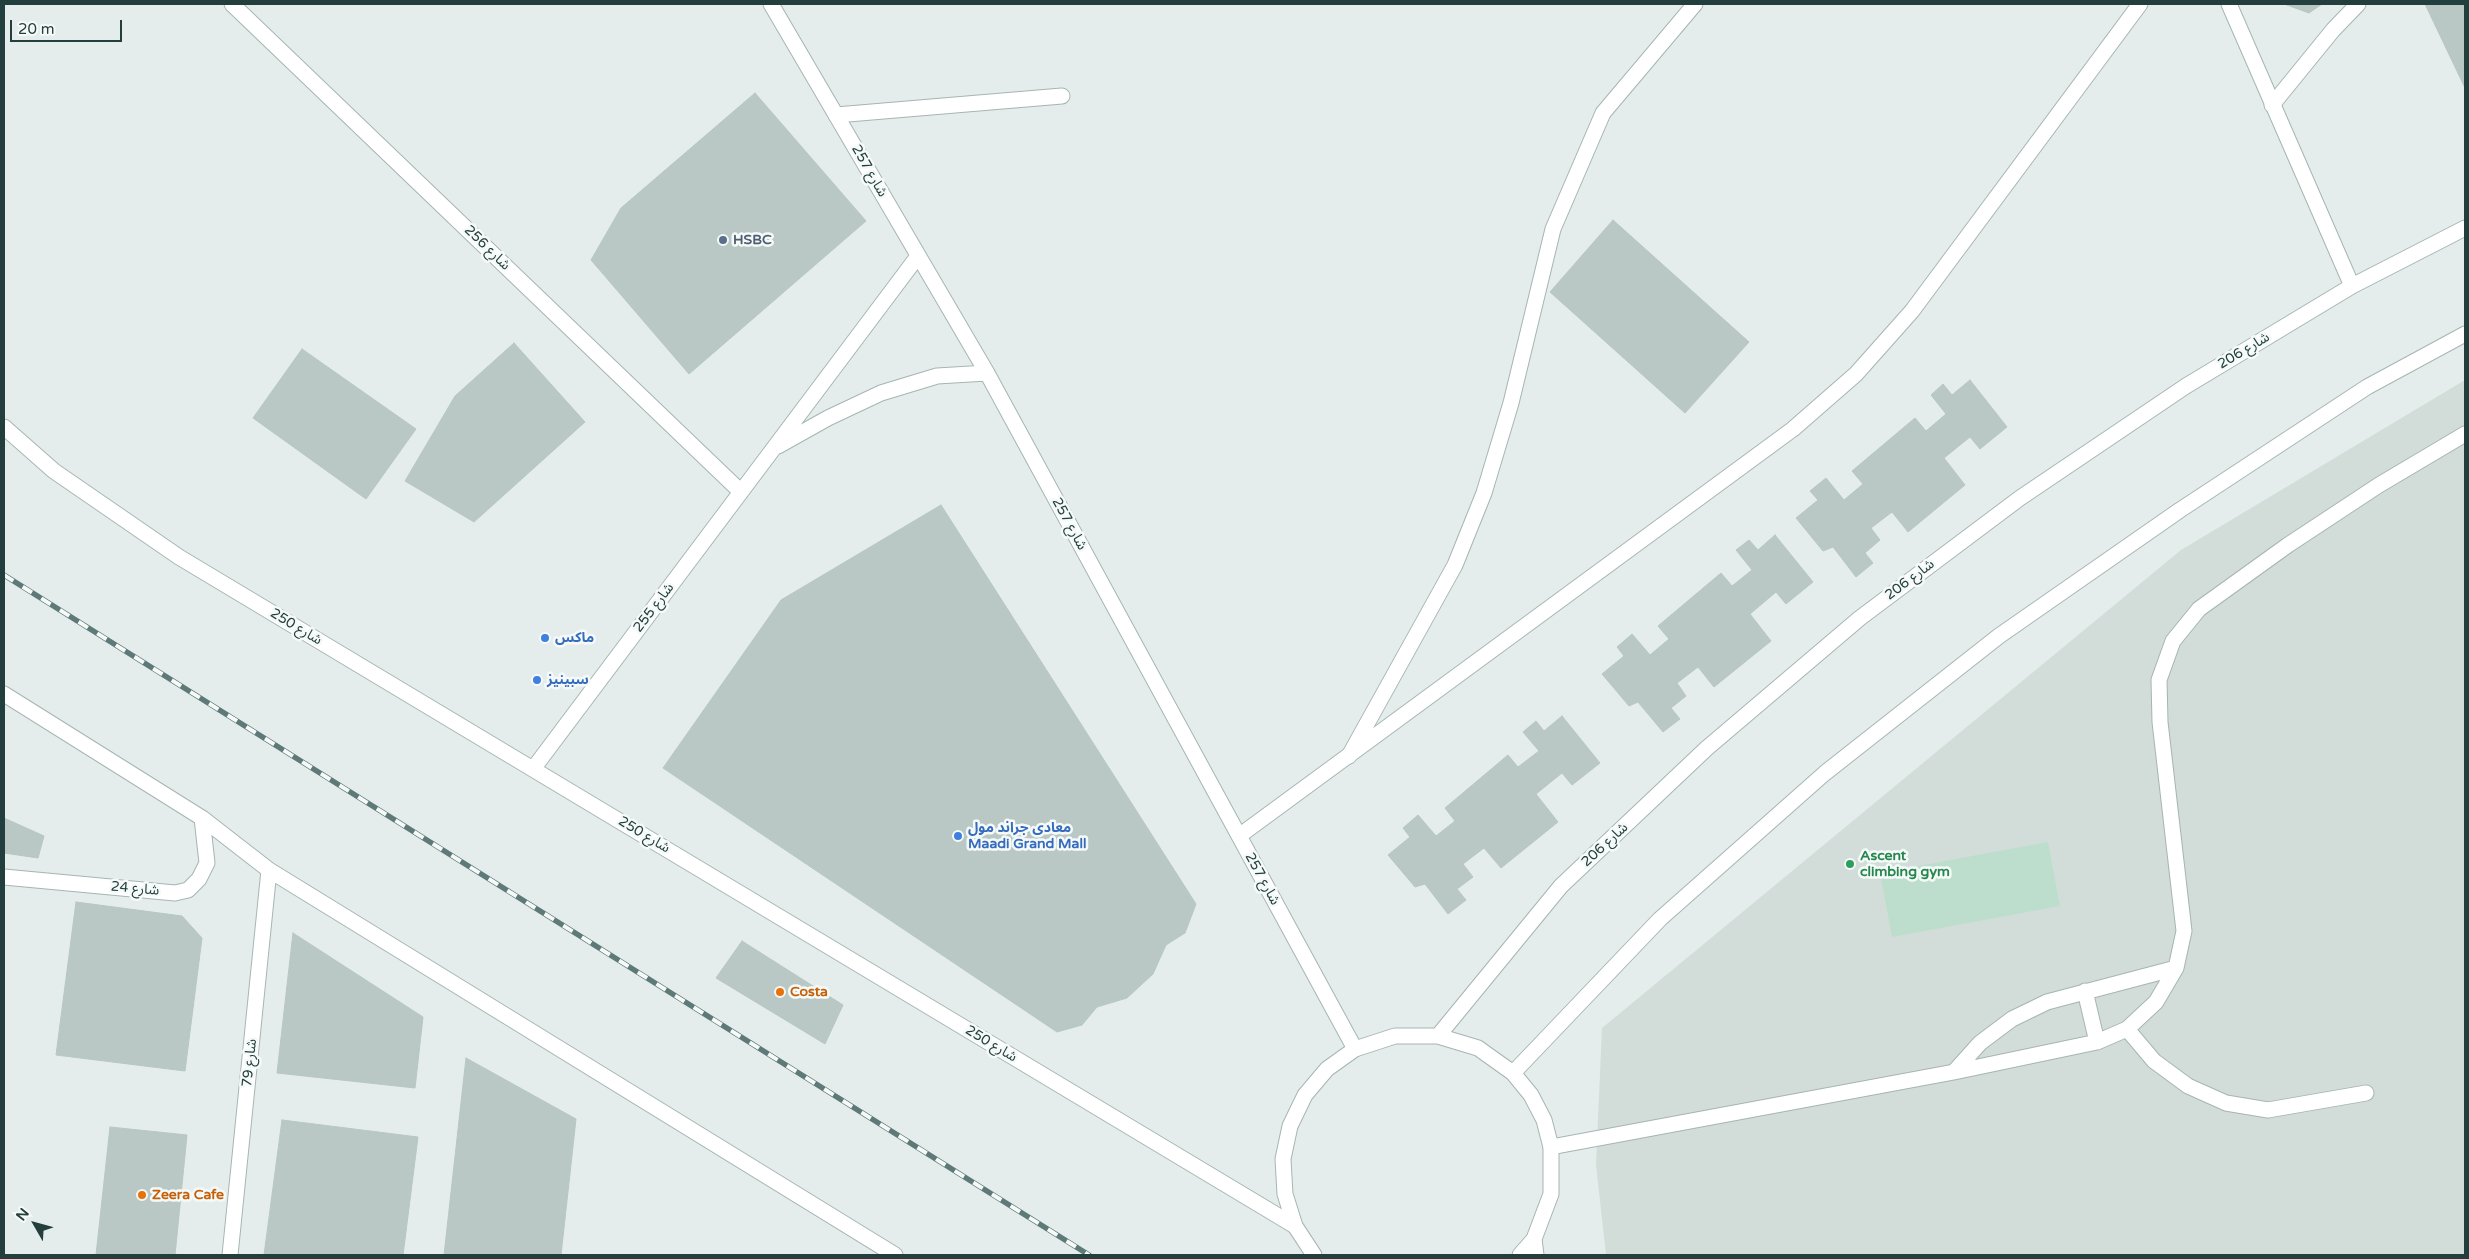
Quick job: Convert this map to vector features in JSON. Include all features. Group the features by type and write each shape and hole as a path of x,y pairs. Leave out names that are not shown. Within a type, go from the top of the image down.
{"street":[{"name":"شارع 256","path":"232,4 741,492"},
{"name":"شارع 257","path":"771,4 987,373 1355,1049"},
{"path":"1349,756 1455,565 1484,493 1511,403 1553,229 1602,113 1695,4"},
{"path":"1239,836 1793,430 1856,374 1912,311 2140,4"},
{"path":"2229,4 2352,286"},
{"path":"2272,105 2333,30 2358,4"},
{"path":"836,116 1062,96"},
{"name":"شارع 206","path":"1438,1036 1561,886 1708,748 1860,618 2036,487 2186,386 2352,286 2465,228"},
{"name":"شارع 255","path":"533,769 918,256"},
{"path":"1513,1073 1660,919 1825,773 1999,636 2180,510 2366,387 2465,334"},
{"name":"شارع 255","path":"774,448 828,418 880,393 937,376 987,373"},
{"name":"شارع 250","path":"4,427 54,471 179,557 1295,1226"},
{"path":"1551,1147 1954,1072 2097,1042 2127,1029 2156,1002 2176,968 2184,932 2160,722 2159,680 2173,641 2199,609 2288,545 2379,485 2465,434"},
{"path":"4,694 202,818 269,870 896,1255"},
{"name":"شارع 24","path":"4,877 175,893 188,890 199,879 207,863 202,818"},
{"name":"شارع 79","path":"230,1255 269,870"},
{"path":"1954,1072 1980,1043 2012,1019 2047,1002 2176,968"},
{"path":"2085,991 2097,1042"},
{"path":"2127,1029 2154,1061 2188,1086 2226,1103 2268,1110 2366,1093"},
{"path":"1314,1255 1295,1226 1285,1194 1283,1159 1290,1126 1305,1095 1327,1069 1355,1049 1395,1036 1438,1036 1478,1048 1513,1073 1530,1095 1544,1120 1551,1147 1551,1194 1534,1239 1520,1255"},
{"path":"1534,1239 1536,1255"}],"shaded area":[{"path":"2465,380 2465,1255 1606,1255 1596,1165 1602,1028 2181,550"}],"green space":[{"path":"2048,842 2060,906 1892,937 1880,873"}],"building":[{"path":"2284,4 2322,4 2309,13"},
{"path":"2425,4 2465,4 2465,88"},
{"name":"HSBC","path":"755,93 866,221 689,374 591,260 621,208"},
{"path":"1613,220 1749,342 1685,413 1550,292"},
{"path":"514,343 585,422 474,522 405,481 455,396"},
{"path":"302,349 416,429 366,499 253,418"},
{"path":"1970,380 2007,427 1980,449 1970,437 1944,458 1965,485 1908,532 1892,512 1871,528 1880,540 1865,553 1873,563 1856,577 1833,547 1823,551 1796,518 1818,500 1810,491 1826,478 1844,500 1863,484 1852,471 1915,418 1926,431 1946,414 1931,395 1943,384 1952,395"},
{"name":"معادى جراند مول Maadi Grand Mall","path":"941,505 1196,904 1185,933 1166,945 1153,974 1127,998 1097,1007 1082,1025 1057,1032 663,768 781,600"},
{"path":"1775,535 1813,582 1786,604 1776,592 1750,614 1771,641 1714,687 1698,667 1677,683 1686,696 1671,708 1680,719 1663,732 1638,702 1629,706 1602,674 1624,656 1617,647 1632,634 1650,655 1669,639 1658,626 1721,573 1732,586 1752,570 1736,550 1749,540 1758,550"},
{"path":"1562,716 1600,763 1572,785 1562,773 1536,794 1558,822 1501,868 1484,848 1463,864 1473,877 1457,889 1466,900 1448,914 1425,884 1415,887 1388,855 1410,837 1403,828 1418,815 1436,836 1455,821 1445,808 1508,755 1518,767 1539,751 1523,732 1536,721 1544,731"},
{"path":"4,818 44,836 38,858 4,853"},
{"path":"76,902 182,916 202,938 185,1071 56,1055"},
{"path":"293,933 423,1017 415,1088 277,1073"},
{"name":"Costa","path":"742,941 843,1005 825,1044 716,978"},
{"path":"466,1058 576,1119 561,1255 444,1255"},
{"path":"282,1120 418,1137 403,1255 264,1255"},
{"name":"Zeera Cafe","path":"110,1127 187,1135 175,1255 96,1255"}],"railway":[{"path":"4,575 1089,1255"}],"place":[{"name":"HSBC","path":"723,240"},
{"name":"ماكس","path":"545,638"},
{"name":"سبينيز","path":"537,680"},
{"name":"معادى جراند مول Maadi Grand Mall","path":"958,836"},
{"name":"Ascent climbing gym","path":"1850,864"},
{"name":"Costa","path":"780,992"},
{"name":"Zeera Cafe","path":"142,1195"}]}
